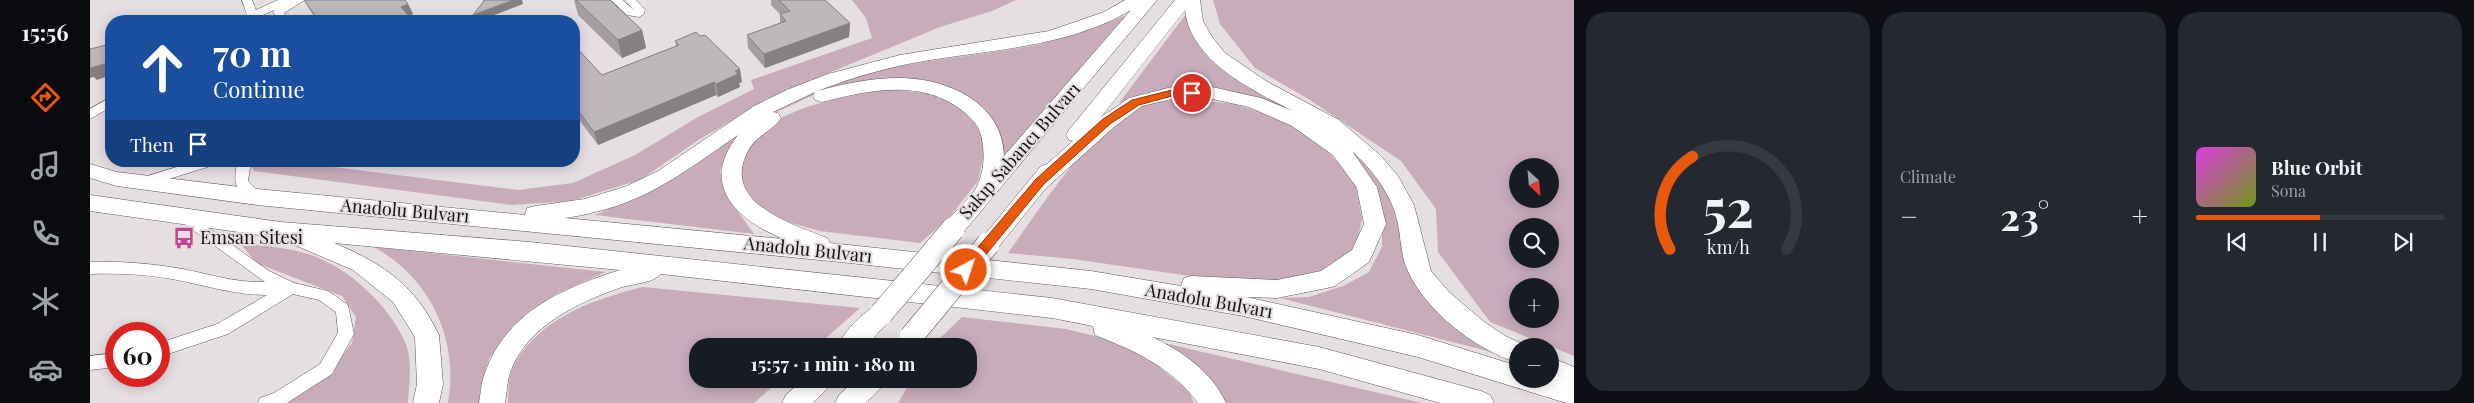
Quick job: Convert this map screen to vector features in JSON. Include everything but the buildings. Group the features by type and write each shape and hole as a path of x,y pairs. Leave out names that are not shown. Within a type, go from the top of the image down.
{"main road":[{"path":"484,218 557,213 603,202 635,191 664,176 730,129 796,93 846,75 901,60 1017,43 1061,32 1110,15 1137,0"},
{"name":"Sakıp Sabancı Bulvarı","path":"858,338 881,314 1149,0"},
{"name":"Sakıp Sabancı Bulvarı","path":"910,338 1040,182 1184,0"},
{"path":"1192,0 1191,10 1197,27 1207,42 1227,63 1253,82 1320,117 1343,133 1372,158 1394,188 1406,213 1418,270 1438,296 1462,318 1493,342 1509,349"},
{"path":"840,253 766,222 743,205 734,186 731,168 738,147 758,126 799,104 843,91 893,84 922,86 960,99 980,114 991,134 994,151 992,168 985,192"},
{"path":"1040,182 1106,122 1136,102 1172,93 1212,92 1254,102 1299,121 1340,150 1367,187 1375,224 1365,248 1361,256 1327,279 1277,289 1091,280"},
{"name":"Anadolu Bulvarı","path":"90,171 117,179 257,197 840,253 1091,280 1244,306 1418,346 1509,374"},
{"name":"Anadolu Bulvarı","path":"90,203 282,230 530,250 1052,308 1319,358 1481,403"},
{"path":"282,230 361,264 400,295 427,335 430,384 426,403"},
{"path":"492,403 496,375 508,352 523,332 550,308 617,278 665,266"},
{"path":"1052,308 1153,347 1180,366 1201,386 1213,403"},
{"path":"1559,372 1574,379"},
{"path":"795,403 811,388"},
{"path":"848,403 864,388"},
{"path":"874,388 874,403"},
{"path":"1554,388 1574,394"}],"street":[{"path":"247,0 253,15"},
{"path":"255,15 274,3 287,0"},
{"path":"280,15 278,12 300,0"},
{"path":"616,0 631,13 639,14 640,10 630,0"},
{"path":"90,115 105,105"},
{"path":"143,182 192,167"},
{"path":"243,167 240,183 257,197"},
{"path":"187,218 264,275 292,288 323,295 343,309 346,334 326,369 279,399 266,403"},
{"path":"90,268 112,267 171,273 242,289 292,288"},
{"path":"170,346 222,329 292,288"},
{"path":"90,363 105,361"}],"shaded area":[{"path":"852,0 1016,0 992,11 940,27 778,94 700,139 640,180 571,201 512,205 254,171 252,167 333,167 518,190 573,183 635,155 698,117 754,89 751,80 872,38 866,18"},
{"path":"1213,0 1574,0 1574,356 1559,350 1559,338 1530,338 1490,322 1438,252 1436,209 1401,161 1310,100 1255,68 1220,24"},
{"path":"1130,14 1003,161 997,127 987,112 962,95 931,84 824,90 779,111 742,133 731,146 720,171 731,202 754,234 595,215 675,177 768,114 822,87 872,72 897,67 1052,41"},
{"path":"1186,14 1196,35 1369,163 1390,199 1409,251 1507,356 1280,298 1309,297 1343,286 1369,272 1382,247 1382,218 1313,128 1200,89 1145,93 1119,103"},
{"path":"889,89 930,94 957,105 975,123 986,145 978,181 949,218 920,243 820,231 767,216 740,187 742,160 752,142 766,128 784,117 827,101"},
{"path":"1190,99 1234,104 1280,118 1324,147 1355,181 1362,219 1356,247 1325,272 1268,285 1073,259 1008,253 1068,170 1105,130 1123,115 1141,105 1159,101"},
{"path":"240,243 283,248 323,260 352,277 378,301 389,314 405,342 410,364 408,403 280,403 329,372 352,343 356,317 342,296 256,263"},
{"path":"374,247 606,272 558,293 526,314 489,359 480,390 481,403 448,403 449,356 444,334 436,313 425,294 411,276 394,260"},
{"path":"643,287 860,308 826,338 689,338 689,388 771,388 754,403 508,403 512,369 525,349 538,335 569,313 624,292"},
{"path":"962,317 1066,329 1132,345 1189,391 1194,403 898,403 907,388 977,388 977,338 940,338"},
{"path":"1164,343 1422,403 1221,403 1209,380"}],"place":[{"name":"Emsan Sitesi","path":"184,238"}],"route":[{"path":"966,270 1040,182 1106,122 1136,102 1172,93 1192,93"}]}
